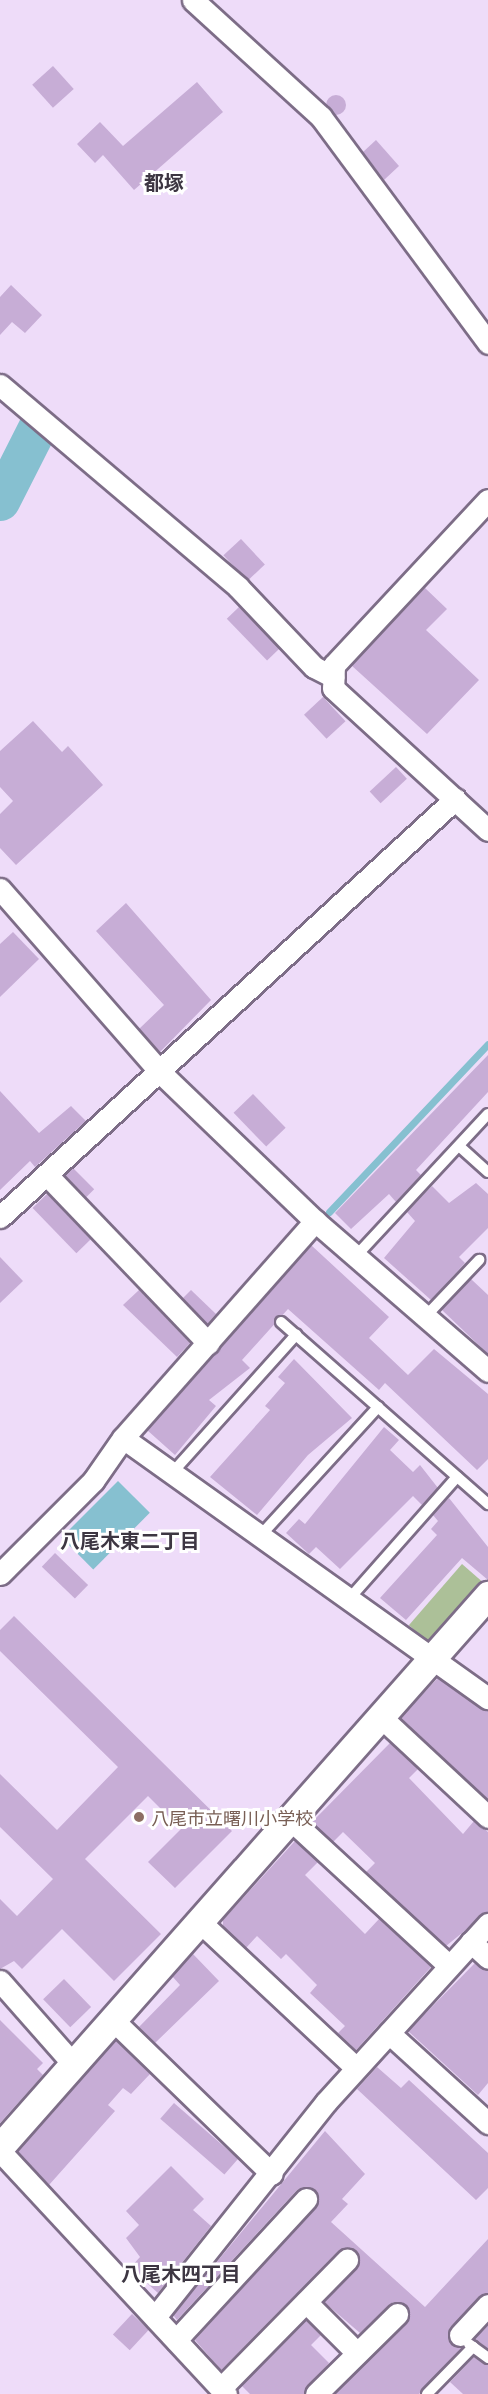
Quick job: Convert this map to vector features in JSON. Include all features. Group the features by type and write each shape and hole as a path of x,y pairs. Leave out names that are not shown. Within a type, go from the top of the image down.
{"street":[{"path":"193,0 321,117 488,343"},
{"path":"0,385 238,587 314,667 334,677"},
{"path":"488,500 334,665 333,688 488,830"},
{"path":"0,1217 161,1074 455,799"},
{"path":"0,889 161,1074 315,1221 487,1369"},
{"path":"47,1175 208,1343"},
{"path":"0,1574 93,1481 123,1438 315,1221"},
{"path":"123,1438 488,1698"},
{"path":"347,2260 224,2391 0,2149 198,1920 382,1718 488,1594"},
{"path":"382,1718 488,1817"},
{"path":"291,1820 449,1966"},
{"path":"198,1920 356,2068"},
{"path":"155,2317 356,2068 488,1924"},
{"path":"471,1942 488,1958"},
{"path":"0,1981 74,2065"},
{"path":"113,2020 272,2174"},
{"path":"389,2033 488,2123"},
{"path":"176,2340 306,2199"},
{"path":"306,2302 357,2353"},
{"path":"463,2338 488,2305"},
{"path":"316,2394 397,2314"}],"lane":[{"path":"356,1256 488,1114"},
{"path":"459,1146 488,1172"},
{"path":"425,1317 479,1260"},
{"path":"281,1322 488,1504"},
{"path":"171,1473 296,1335"},
{"path":"260,1536 378,1407"},
{"path":"349,1599 457,1477"},
{"path":"428,2394 463,2338 488,2358"}],"shaded area":[{"path":"118,1481 150,1513 93,1569 61,1538"},
{"path":"462,1564 485,1584 432,1645 409,1625"}],"building":[{"path":"53,66 74,89 53,108 32,85"},
{"path":"197,82 223,112 134,190 103,155 95,163 77,144 100,122 123,146"},
{"path":"336,95 343,98 346,105 343,112 336,115 329,112 326,105 329,98"},
{"path":"376,140 399,166 384,180 363,152"},
{"path":"11,285 42,315 25,333 12,322 0,335 0,297"},
{"path":"241,539 265,565 247,581 223,555"},
{"path":"425,588 447,609 426,630 479,680 427,734 351,665"},
{"path":"239,607 279,649 267,661 227,619"},
{"path":"323,697 346,721 326,739 304,715"},
{"path":"33,721 62,752 68,746 103,785 16,865 0,848 0,814 13,801 0,787 0,751"},
{"path":"396,767 407,779 381,803 370,792"},
{"path":"126,903 211,1000 160,1052 139,1029 164,1005 96,931"},
{"path":"13,932 39,959 0,997 0,944"},
{"path":"488,1055 488,1092 416,1170 421,1175 396,1202 389,1194 351,1229 335,1213"},
{"path":"0,1091 39,1133 71,1106 86,1121 35,1167 30,1161 0,1190"},
{"path":"253,1094 286,1128 266,1147 234,1113"},
{"path":"73,1168 94,1189 86,1197 65,1176"},
{"path":"476,1183 488,1194 488,1228 459,1257 465,1263 431,1300 384,1258 415,1221 407,1212 432,1186 449,1203"},
{"path":"47,1194 91,1239 76,1253 33,1208"},
{"path":"311,1245 389,1317 369,1338 408,1375 434,1349 488,1394 488,1459 477,1470 385,1383 379,1390 288,1309 242,1360 250,1368 209,1400 216,1406 175,1455 147,1430"},
{"path":"0,1257 23,1281 0,1303"},
{"path":"471,1279 488,1295 488,1354 442,1310"},
{"path":"139,1290 190,1343 177,1357 123,1305"},
{"path":"191,1290 216,1314 207,1324 183,1298"},
{"path":"294,1359 352,1418 308,1455 257,1515 210,1477 270,1410 265,1406 285,1383 278,1377"},
{"path":"384,1427 399,1440 390,1450 413,1472 420,1465 438,1488 422,1505 413,1496 340,1569 316,1547 309,1554 286,1533 299,1519 305,1524"},
{"path":"449,1498 488,1547 488,1580 462,1558 406,1620 380,1598 437,1535 431,1529 438,1521 433,1515"},
{"path":"55,1553 88,1585 75,1599 42,1567"},
{"path":"14,1616 232,1831 175,1888 148,1862 181,1829 148,1796 85,1859 161,1934 114,1981 62,1929 22,1969 14,1961 0,1969 0,1899 17,1916 53,1879 0,1827 0,1774 57,1830 118,1767 0,1651 0,1630"},
{"path":"438,1678 488,1711 488,1800 400,1718"},
{"path":"390,1743 418,1769 409,1778 463,1834 474,1821 488,1832 488,1912 446,1946 366,1872 375,1863 343,1832 333,1842 312,1822"},
{"path":"295,1841 318,1862 305,1875 365,1934 379,1919 431,1967 356,2050 338,2033 345,2026 310,1993 317,1985 286,1954 281,1959 257,1936 246,1948 223,1926 223,1920"},
{"path":"193,1954 219,1981 155,2043 139,2027 180,1985 172,1976"},
{"path":"475,1963 488,1970 488,2083 478,2095 408,2031"},
{"path":"64,1979 91,2007 70,2027 43,1999"},
{"path":"0,2020 43,2063 37,2069 43,2075 0,2123"},
{"path":"115,2040 150,2074 131,2094 123,2088 108,2105 115,2111 49,2185 17,2151"},
{"path":"377,2067 401,2088 409,2080 488,2153 488,2188 476,2200 357,2089"},
{"path":"174,2103 238,2159 224,2175 160,2119"},
{"path":"325,2131 365,2174 342,2199 348,2204 331,2222 425,2307 488,2239 488,2293 450,2327 448,2339 462,2347 419,2394 334,2394 409,2317 406,2305 393,2302 360,2333 324,2302 359,2264 350,2248 338,2251 221,2370 195,2340 315,2208 318,2196 309,2187 297,2190 177,2320 173,2315"},
{"path":"171,2166 204,2199 193,2210 211,2226 158,2293 130,2268 140,2257 126,2238 139,2225 126,2211"},
{"path":"132,2314 149,2330 130,2350 113,2334"},
{"path":"306,2320 321,2335 311,2345 329,2363 304,2394 250,2394 241,2385"},
{"path":"488,2324 488,2349 474,2338"},
{"path":"474,2357 488,2365 488,2394 463,2394 450,2382"}],"waterway":[{"path":"0,501 37,428"},
{"path":"329,1212 488,1044"}],"place":[{"name":"八尾市立曙川小学校","path":"139,1817"}],"district":[{"name":"都塚","path":"164,181"},
{"name":"八尾木東二丁目","path":"130,1539"},
{"name":"八尾木四丁目","path":"181,2272"}]}
